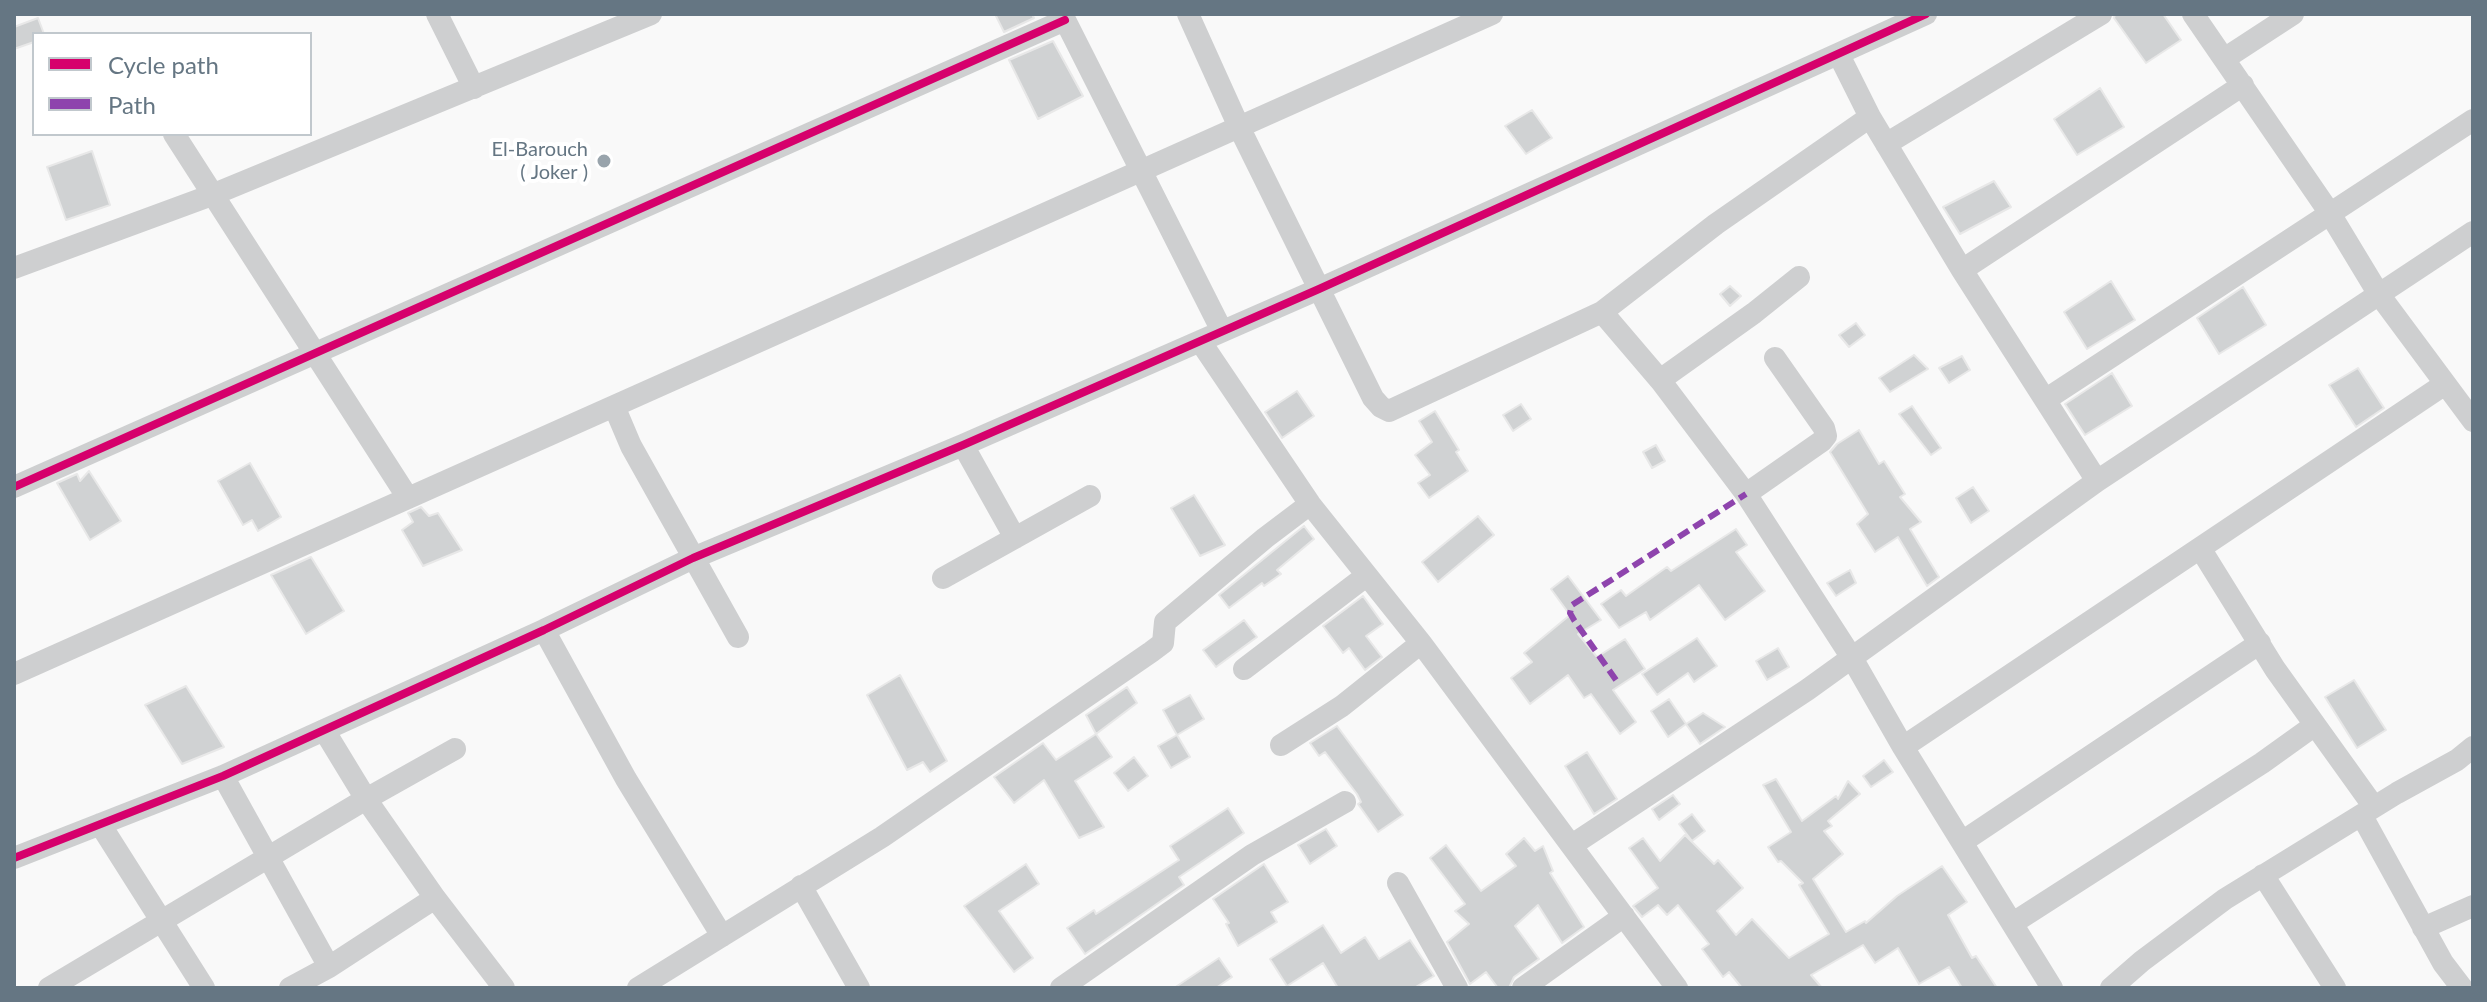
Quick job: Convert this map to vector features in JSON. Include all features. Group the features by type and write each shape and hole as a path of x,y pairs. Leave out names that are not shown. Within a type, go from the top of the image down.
{"street":[{"path":"437,14 474,88"},
{"path":"14,268 212,195 651,14"},
{"path":"1188,14 1239,127 1373,398 1389,411 1602,312 1716,224 1870,117"},
{"path":"14,674 1492,14"},
{"path":"14,858 223,776 544,630 693,558 963,445 1319,289 1926,14"},
{"path":"1886,144 2101,14"},
{"path":"2193,14 2329,212 2378,293 2473,421"},
{"path":"2224,59 2293,14"},
{"path":"14,487 313,352 496,274 1063,17 1222,331"},
{"path":"1839,55 1870,117 1962,270 2097,481"},
{"path":"1962,270 2243,85"},
{"path":"2045,400 2473,120"},
{"path":"175,136 408,498"},
{"path":"1572,845 1852,658 2097,481 2473,232"},
{"path":"1660,380 1799,277"},
{"path":"1602,312 1660,380 1746,494 1852,658 1903,747 2052,988"},
{"path":"1200,341 1310,504 1421,643 1677,988"},
{"path":"1746,494 1826,436 1824,428 1775,358"},
{"path":"1903,747 2445,384"},
{"path":"614,406 631,446 738,637"},
{"path":"963,445 1015,538"},
{"path":"943,578 1090,496"},
{"path":"638,988 882,837 1151,652 1163,643 1165,622 1310,504"},
{"path":"2200,548 2368,812 2423,928 2462,988"},
{"path":"1244,669 1366,576"},
{"path":"544,630 626,779 722,936"},
{"path":"1281,745 1342,706 1421,643"},
{"path":"1962,842 2260,643"},
{"path":"2013,923 2262,763 2315,725"},
{"path":"324,730 366,799 435,898 504,988"},
{"path":"2111,988 2225,899 2457,760 2473,747"},
{"path":"49,988 455,749"},
{"path":"223,776 329,967"},
{"path":"1061,988 1252,855 1345,802"},
{"path":"100,824 204,988"},
{"path":"2263,875 2335,988"},
{"path":"1398,883 1456,988"},
{"path":"801,886 859,988"},
{"path":"290,988 329,967 435,898"},
{"path":"2423,928 2473,906"},
{"path":"1523,988 1624,916"}],"building":[{"path":"995,14 1032,14 1034,18 1004,32"},
{"path":"2115,14 2163,14 2181,40 2146,63 2114,18"},
{"path":"38,18 43,32 32,32 32,43 14,49 14,27"},
{"path":"1053,41 1083,96 1038,119 1009,60"},
{"path":"2100,88 2124,127 2077,155 2054,119"},
{"path":"1532,110 1552,138 1526,154 1505,126"},
{"path":"92,151 110,205 66,220 47,167"},
{"path":"1994,181 2011,207 1960,234 1943,207"},
{"path":"2111,281 2135,320 2087,349 2064,312"},
{"path":"1730,286 1741,296 1730,306 1720,294"},
{"path":"2243,287 2266,325 2219,354 2197,318"},
{"path":"1856,323 1865,335 1849,347 1839,335"},
{"path":"1914,355 1928,369 1890,392 1879,378"},
{"path":"1962,356 1970,370 1949,383 1939,368"},
{"path":"2358,368 2384,408 2356,427 2329,385"},
{"path":"2112,373 2132,406 2085,435 2065,404"},
{"path":"1297,391 1314,416 1282,438 1265,412"},
{"path":"1521,404 1531,419 1513,431 1503,415"},
{"path":"1912,406 1941,448 1931,455 1899,414"},
{"path":"1435,411 1468,471 1429,498 1418,483 1430,475 1415,455 1432,442 1419,421"},
{"path":"1859,430 1879,464 1884,461 1905,494 1900,497 1921,522 1910,529 1939,577 1927,586 1898,537 1875,552 1857,524 1868,514 1830,452"},
{"path":"1656,445 1665,461 1652,468 1643,452"},
{"path":"250,463 281,517 258,531 252,520 243,525 218,481"},
{"path":"89,471 121,521 90,540 57,483 77,474 80,481"},
{"path":"1973,487 1989,511 1971,523 1956,498"},
{"path":"1194,495 1225,545 1200,556 1171,508"},
{"path":"421,507 429,516 438,513 462,550 423,566 402,530 413,522 408,513"},
{"path":"1478,516 1494,535 1438,582 1422,562"},
{"path":"1304,526 1314,539 1277,570 1281,574 1264,586 1262,583 1229,608 1219,595"},
{"path":"1736,529 1747,545 1736,552 1765,591 1725,620 1699,585 1650,620 1646,612 1619,628 1601,604 1621,590 1626,596 1667,567 1671,571"},
{"path":"311,557 344,611 306,634 271,575"},
{"path":"1850,570 1856,583 1836,596 1827,583"},
{"path":"1568,576 1601,620 1578,634 1597,657 1625,639 1645,669 1613,690 1636,722 1620,734 1591,694 1584,698 1568,675 1530,704 1511,678 1532,662 1524,653 1570,615 1551,589"},
{"path":"1363,596 1383,624 1366,636 1382,657 1365,670 1349,648 1343,653 1323,626"},
{"path":"1244,620 1257,637 1216,667 1203,650"},
{"path":"1697,638 1717,666 1694,682 1688,673 1657,695 1642,674"},
{"path":"1778,648 1789,667 1767,680 1756,661"},
{"path":"900,675 947,761 930,772 923,762 907,770 867,695"},
{"path":"2354,680 2386,730 2357,748 2325,697"},
{"path":"186,686 224,747 182,764 145,705"},
{"path":"1127,687 1137,703 1096,734 1086,715"},
{"path":"1190,695 1204,719 1177,735 1163,710"},
{"path":"1669,699 1686,724 1668,737 1651,711"},
{"path":"1703,713 1725,727 1700,744 1686,724"},
{"path":"1337,726 1403,815 1378,832 1358,804 1361,802 1357,794 1325,752 1319,756 1310,743"},
{"path":"1096,734 1112,757 1075,781 1104,827 1079,838 1044,780 1014,803 994,777 1043,743 1056,760"},
{"path":"1177,735 1190,757 1171,768 1158,746"},
{"path":"1587,752 1617,799 1594,814 1565,766"},
{"path":"1134,757 1148,776 1128,791 1114,773"},
{"path":"1884,760 1893,772 1871,787 1863,776"},
{"path":"1776,779 1802,821 1836,796 1838,799 1848,781 1860,794 1828,821 1832,826 1824,831 1843,854 1813,879 1846,932 1866,923 1897,896 1942,866 1967,902 1948,915 1972,958 1976,956 1997,988 1962,988 1949,967 1919,984 1898,948 1875,963 1863,945 1811,975 1822,988 1742,988 1729,972 1723,977 1702,949 1709,944 1678,905 1667,915 1658,905 1642,917 1633,906 1658,888 1629,848 1643,838 1660,861 1685,835 1714,864 1718,860 1743,888 1717,911 1736,935 1752,919 1789,958 1829,934 1799,885 1803,883 1781,861 1778,862 1768,847 1791,832 1763,785"},
{"path":"1673,795 1680,804 1659,820 1652,809"},
{"path":"1228,808 1244,833 1179,877 1184,885 1085,954 1067,928 1094,910 1096,914 1179,860 1170,846"},
{"path":"1692,814 1705,831 1692,841 1679,824"},
{"path":"1326,829 1337,846 1310,864 1298,845"},
{"path":"1524,838 1535,851 1543,846 1553,871 1550,873 1584,927 1562,943 1538,905 1515,926 1539,959 1514,977 1509,988 1498,988 1486,972 1470,984 1447,942 1469,924 1455,911 1465,904 1430,858 1446,845 1481,891 1516,866 1506,854"},
{"path":"1026,864 1039,884 999,911 1033,958 1014,972 964,906"},
{"path":"1264,864 1288,902 1271,912 1277,922 1238,946 1226,924 1229,923 1213,899"},
{"path":"1323,925 1341,953 1365,937 1379,959 1410,940 1434,976 1414,988 1338,988 1323,963 1287,986 1270,959"},
{"path":"1219,958 1232,977 1216,988 1174,988"}],"marked path":[{"path":"1616,680 1574,620 1570,613 1572,605 1746,494"}],"cycle path":[{"path":"14,858 223,776 544,630 693,558 963,445 1319,289 1926,14"},
{"path":"14,487 1065,20"}],"place":[{"name":"El-Barouch ( Joker )","path":"604,161"}]}
